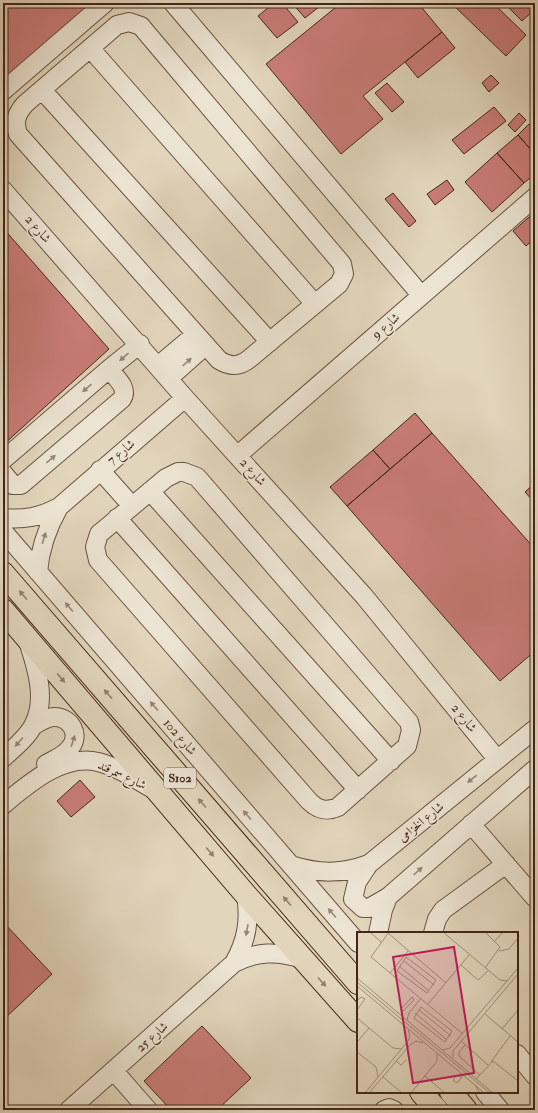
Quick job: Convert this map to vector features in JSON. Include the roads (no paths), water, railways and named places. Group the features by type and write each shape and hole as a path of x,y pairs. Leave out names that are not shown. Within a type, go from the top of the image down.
{"main road":[{"name":"شارع 102","path":"3,572 357,983"},
{"name":"S102","path":"3,610 246,895 357,1021"},
{"path":"422,1093 437,1110"},
{"path":"452,1093 466,1110"}],"street":[{"path":"3,91 105,3"},
{"path":"173,3 421,295"},
{"path":"123,22 135,23 145,31 340,260 344,269 342,280 244,363 231,365 219,360 18,134 16,126 19,110 90,48 117,25 123,22"},
{"path":"90,48 315,304"},
{"path":"42,90 270,342"},
{"name":"شارع 2","path":"3,190 140,344 185,398 364,596 497,759"},
{"name":"شارع 9","path":"238,455 535,197"},
{"path":"163,372 201,339"},
{"path":"3,460 140,344"},
{"path":"3,473 13,485 21,485 122,398 125,394 124,388 110,369"},
{"name":"شارع 7","path":"3,518 32,518 46,514 59,507 185,398"},
{"path":"100,470 132,506"},
{"path":"178,472 191,473 201,481 406,718 411,730 410,739 407,746 338,807 332,810 319,809 304,795 98,560 95,554 96,540 104,529 132,506 171,474 178,472"},
{"path":"150,491 391,761"},
{"name":"شارع 7","path":"38,572 39,558 46,531 59,507"},
{"path":"117,518 358,790"},
{"name":"شارع 102","path":"3,531 357,942"},
{"path":"27,638 39,684 38,711 34,725"},
{"path":"3,758 34,725 53,717 68,721 73,727 74,741 65,753 37,770 26,786"},
{"name":"شارع الخزامى","path":"291,865 311,871 338,873 369,864 535,728"},
{"name":"شارع سمرقند","path":"3,805 26,786 58,768 83,761 97,762 108,765 158,792"},
{"path":"369,864 357,882 353,898 363,908 369,908 388,897 535,769"},
{"path":"471,824 535,898"},
{"path":"433,932 443,910 506,864"},
{"name":"شارع 25","path":"234,963 241,950 248,923 246,895"},
{"path":"378,932 388,897"},
{"name":"شارع 25","path":"69,1110 234,963 244,957 267,952 290,955 302,959"},
{"path":"518,1055 535,1076"},
{"path":"114,1071 148,1110"},
{"path":"486,1093 500,1110"},
{"path":"384,1110 389,1108 394,1110"}]}
